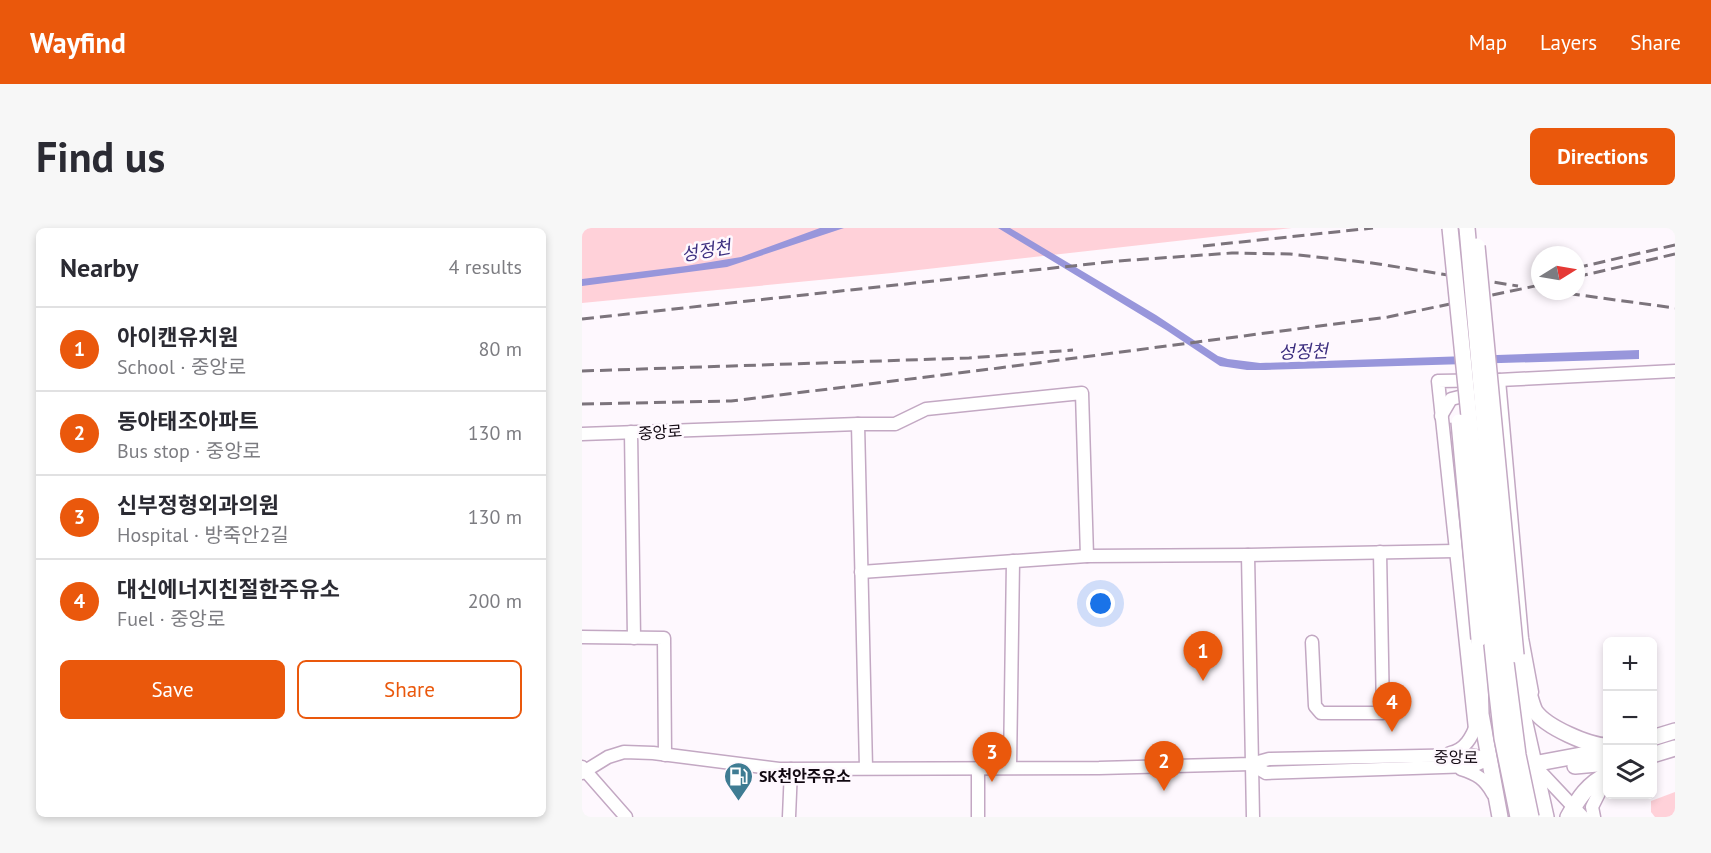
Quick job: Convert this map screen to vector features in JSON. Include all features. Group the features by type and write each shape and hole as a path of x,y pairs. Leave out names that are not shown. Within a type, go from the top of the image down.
{"main road":[{"path":"1441,228 1479,639 1481,714 1500,817"},
{"path":"1450,228 1494,672 1502,738 1518,817"},
{"path":"1467,228 1504,647 1518,755 1531,817"},
{"path":"1474,228 1481,274 1522,710 1546,817"},
{"path":"1516,655 1535,711 1561,731 1580,740 1603,747"},
{"path":"1657,737 1675,731"},
{"path":"1657,754 1675,748"},
{"path":"1533,764 1603,749"},
{"path":"1490,759 1571,766 1603,763"},
{"path":"1574,815 1584,792 1603,777"}],"street":[{"path":"1442,416 1450,399 1473,393 1499,381 1675,371"},
{"name":"중앙로","path":"1475,729 1438,381 1499,381"},
{"path":"1499,381 1522,638 1535,711"},
{"name":"중앙로","path":"634,639 631,432 895,424 926,409 1082,393 1087,556"},
{"path":"1473,393 1487,394 1502,411"},
{"path":"858,424 866,768"},
{"path":"582,434 631,432"},
{"path":"861,572 1087,556 1455,551"},
{"path":"1312,642 1315,706 1321,713 1383,713 1380,552"},
{"path":"1248,555 1253,817"},
{"path":"1010,767 1012,561"},
{"path":"582,637 664,638 665,755"},
{"path":"1433,756 1458,751 1472,737 1481,714"},
{"name":"중앙로","path":"583,770 608,757 624,752 791,769 1099,768 1251,764 1269,759 1472,755 1490,759"},
{"name":"중앙로","path":"1251,764 1266,772 1473,766 1490,759"},
{"path":"1533,764 1574,815"},
{"path":"1455,767 1476,773 1486,782 1495,797"},
{"path":"978,768 978,817"},
{"path":"789,817 791,769"},
{"path":"583,770 626,817"},
{"path":"1594,817 1592,807 1603,785"}],"shaded area":[{"path":"582,228 1292,228 892,273 582,303"},
{"path":"820,228 844,228 727,267 582,286 582,279 741,257"},
{"path":"998,228 1010,228 1156,315 1218,356 1228,359 1260,363 1639,350 1639,359 1265,370 1220,366 1166,330"},
{"path":"1675,792 1675,817 1655,817 1651,812 1651,801"}],"railway":[{"path":"1203,246 1373,228"},
{"path":"1585,266 1675,245"},
{"path":"582,319 1118,261 1232,253 1290,254 1372,263 1518,286"},
{"path":"1585,275 1675,254"},
{"path":"582,404 731,401 999,368 1388,317 1531,287"},
{"path":"1585,296 1675,308"},
{"path":"582,371 969,358 1073,350"}],"place":[{"name":"아이캔유치원","path":"1203,681"},
{"name":"대신에너지친절한주유소","path":"1392,732"},
{"name":"신부정형외과의원","path":"992,782"},
{"name":"동아태조아파트","path":"1164,791"},
{"name":"SK천안주유소","path":"738,802"}],"water label":[{"name":"성정천","path":"706,251"},
{"name":"성정천","path":"1303,352"}]}
